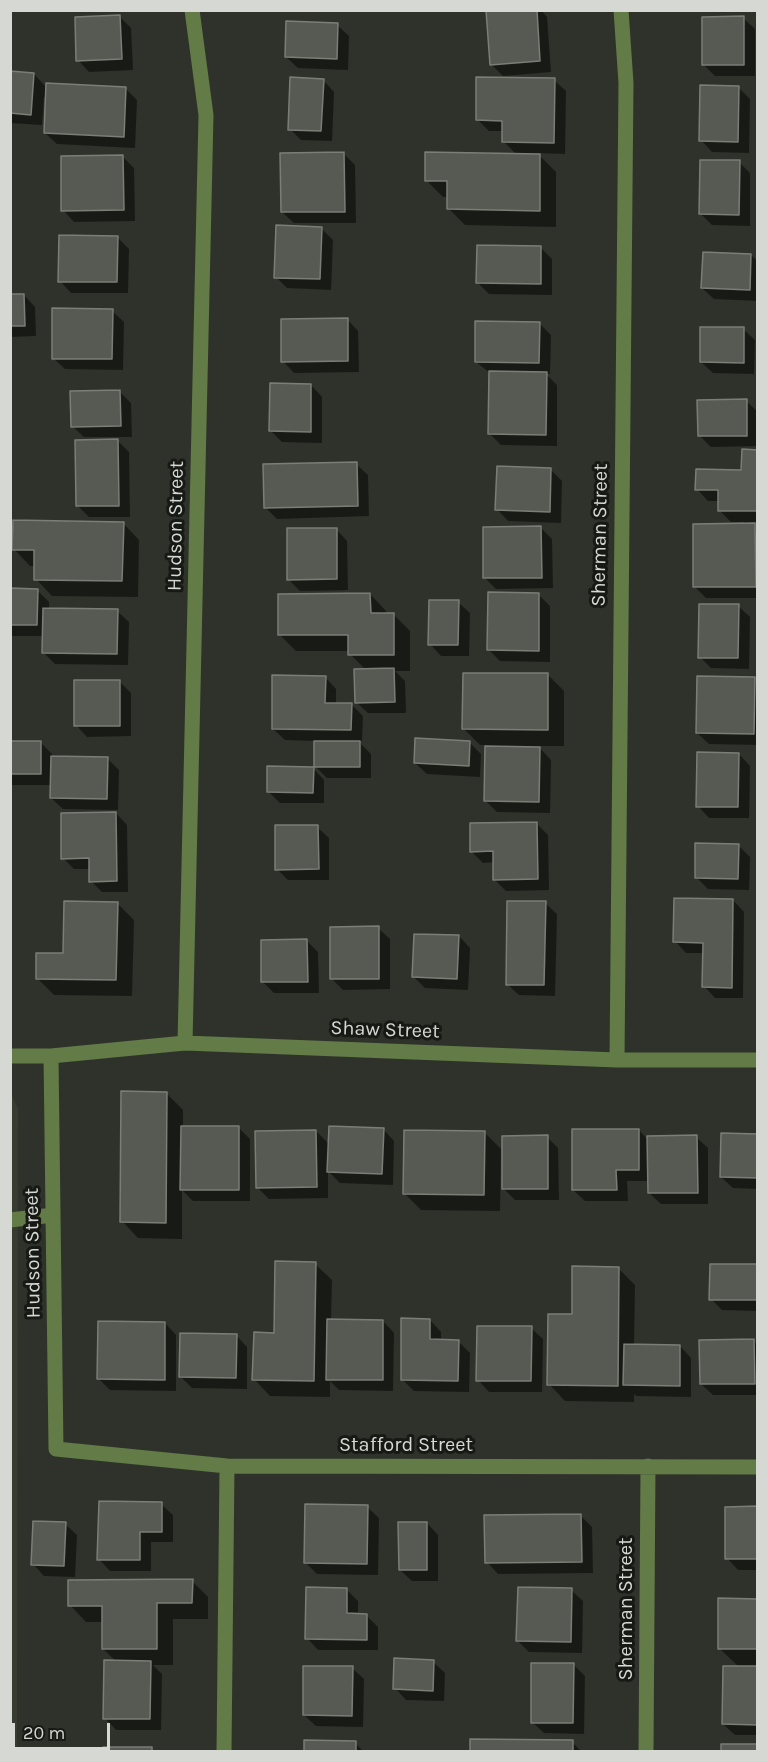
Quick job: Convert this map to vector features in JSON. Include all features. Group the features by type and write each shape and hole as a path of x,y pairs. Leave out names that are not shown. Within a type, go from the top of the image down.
{"street":[{"name":"Hudson Street","path":"185,1043 206,115 192,10"},
{"name":"Sherman Street","path":"617,1060 626,95 621,10"},
{"name":"Shaw Street","path":"10,1056 51,1056 185,1043 617,1060 758,1060"},
{"name":"Hudson Street","path":"51,1056 56,1449"},
{"path":"10,1220 53,1215"},
{"name":"Stafford Street","path":"56,1449 227,1466 758,1467"},
{"path":"224,1752 227,1466"},
{"name":"Sherman Street","path":"646,1752 648,1466"}],"shaded area":[{"path":"10,1090 18,1109 17,1752 10,1751"}],"building":[{"path":"486,10 537,10 540,61 490,65"},
{"path":"120,15 122,59 76,61 75,17"},
{"path":"744,16 744,65 702,65 702,17"},
{"path":"286,21 338,23 337,59 285,57"},
{"path":"10,71 34,73 31,115 10,113"},
{"path":"290,77 324,79 321,131 288,130"},
{"path":"476,77 555,78 554,143 502,142 502,121 476,120"},
{"path":"46,83 126,87 124,137 44,133"},
{"path":"700,85 739,86 738,142 699,141"},
{"path":"344,152 345,212 281,212 280,153"},
{"path":"425,152 540,154 540,211 447,209 447,181 425,181"},
{"path":"123,155 124,210 61,211 61,156"},
{"path":"700,160 740,160 739,215 699,214"},
{"path":"276,225 322,227 320,279 274,278"},
{"path":"59,235 118,236 117,282 58,282"},
{"path":"477,245 541,246 541,284 476,283"},
{"path":"703,252 751,254 750,290 701,288"},
{"path":"10,294 24,294 25,326 10,326"},
{"path":"52,308 113,309 112,359 52,359"},
{"path":"348,318 348,361 281,362 281,319"},
{"path":"475,321 540,322 539,363 475,362"},
{"path":"700,327 744,327 744,363 700,362"},
{"path":"489,371 547,372 546,435 488,434"},
{"path":"270,383 311,384 311,432 269,431"},
{"path":"120,390 121,426 71,427 70,391"},
{"path":"747,399 747,436 698,436 697,400"},
{"path":"118,439 119,506 76,506 75,440"},
{"path":"742,449 758,450 758,511 718,511 718,490 695,490 696,469 741,470"},
{"path":"357,462 358,506 264,508 263,464"},
{"path":"497,466 551,468 550,512 495,510"},
{"path":"13,520 124,522 122,581 34,580 34,550 12,550"},
{"path":"755,523 756,587 693,587 693,524"},
{"path":"541,526 542,578 483,578 483,527"},
{"path":"287,528 337,528 337,579 287,580"},
{"path":"10,588 38,589 37,625 10,625"},
{"path":"488,592 539,593 539,651 487,650"},
{"path":"370,593 371,613 394,613 394,655 348,655 348,635 278,635 278,594"},
{"path":"429,600 459,600 458,645 428,645"},
{"path":"699,604 739,604 738,658 698,658"},
{"path":"43,608 118,609 117,654 42,653"},
{"path":"394,668 395,702 355,703 354,669"},
{"path":"463,673 548,673 548,730 462,729"},
{"path":"272,675 326,676 325,703 352,703 351,730 272,729"},
{"path":"697,676 755,677 754,734 696,733"},
{"path":"74,680 120,680 120,726 74,726"},
{"path":"415,738 470,741 469,766 414,763"},
{"path":"10,741 41,741 41,774 10,774"},
{"path":"314,741 360,741 360,767 314,767"},
{"path":"485,746 540,747 539,802 484,801"},
{"path":"697,752 739,753 738,807 696,807"},
{"path":"51,756 108,757 107,799 50,798"},
{"path":"267,766 314,767 313,793 267,792"},
{"path":"116,812 117,881 89,882 89,858 61,859 61,813"},
{"path":"537,822 538,879 493,880 493,851 470,852 470,823"},
{"path":"275,825 318,825 319,869 275,870"},
{"path":"695,843 739,844 738,879 695,878"},
{"path":"674,898 733,899 732,988 702,987 703,943 673,942"},
{"path":"64,901 118,902 116,980 36,979 36,953 63,953"},
{"path":"507,901 546,901 544,985 506,985"},
{"path":"379,926 379,979 330,979 330,927"},
{"path":"414,934 459,935 457,979 412,977"},
{"path":"307,939 308,982 261,982 261,940"},
{"path":"121,1091 167,1092 166,1223 120,1222"},
{"path":"181,1126 239,1126 239,1190 180,1190"},
{"path":"329,1126 384,1128 382,1174 327,1172"},
{"path":"572,1129 639,1129 639,1170 616,1170 617,1190 572,1190"},
{"path":"316,1130 317,1187 256,1188 255,1131"},
{"path":"404,1130 485,1131 484,1195 403,1194"},
{"path":"721,1133 758,1134 758,1178 720,1177"},
{"path":"548,1135 548,1189 502,1189 502,1136"},
{"path":"697,1135 698,1193 648,1193 647,1136"},
{"path":"275,1261 316,1262 314,1381 252,1380 254,1332 274,1333"},
{"path":"710,1264 758,1264 758,1300 709,1300"},
{"path":"572,1266 619,1267 618,1386 547,1385 548,1314 572,1314"},
{"path":"401,1318 430,1319 430,1339 459,1340 458,1381 401,1380"},
{"path":"327,1319 383,1320 383,1380 326,1380"},
{"path":"98,1321 165,1322 165,1380 97,1379"},
{"path":"477,1326 532,1326 531,1381 476,1381"},
{"path":"180,1333 237,1334 236,1378 179,1377"},
{"path":"754,1339 755,1384 700,1384 699,1340"},
{"path":"624,1344 680,1345 680,1386 623,1385"},
{"path":"99,1501 162,1502 162,1532 140,1532 140,1560 97,1560"},
{"path":"305,1504 368,1505 367,1564 304,1563"},
{"path":"758,1506 758,1559 725,1559 725,1507"},
{"path":"581,1514 582,1562 485,1563 484,1515"},
{"path":"33,1521 66,1522 64,1566 31,1565"},
{"path":"398,1522 427,1522 427,1570 399,1570"},
{"path":"193,1579 192,1603 157,1603 157,1649 102,1649 102,1606 68,1606 68,1580"},
{"path":"306,1587 347,1588 347,1613 367,1614 367,1640 305,1639"},
{"path":"518,1587 572,1588 571,1642 516,1641"},
{"path":"718,1598 758,1599 758,1649 718,1649"},
{"path":"394,1658 434,1660 433,1691 393,1689"},
{"path":"104,1660 151,1661 150,1719 103,1719"},
{"path":"531,1663 574,1663 573,1723 531,1723"},
{"path":"303,1666 353,1666 352,1716 303,1715"},
{"path":"723,1666 758,1666 758,1725 722,1724"},
{"path":"470,1739 573,1740 573,1752 470,1752"},
{"path":"304,1740 356,1741 356,1752 304,1752"},
{"path":"721,1744 758,1744 758,1752 721,1752"},
{"path":"103,1747 152,1747 152,1752 103,1752"}]}
